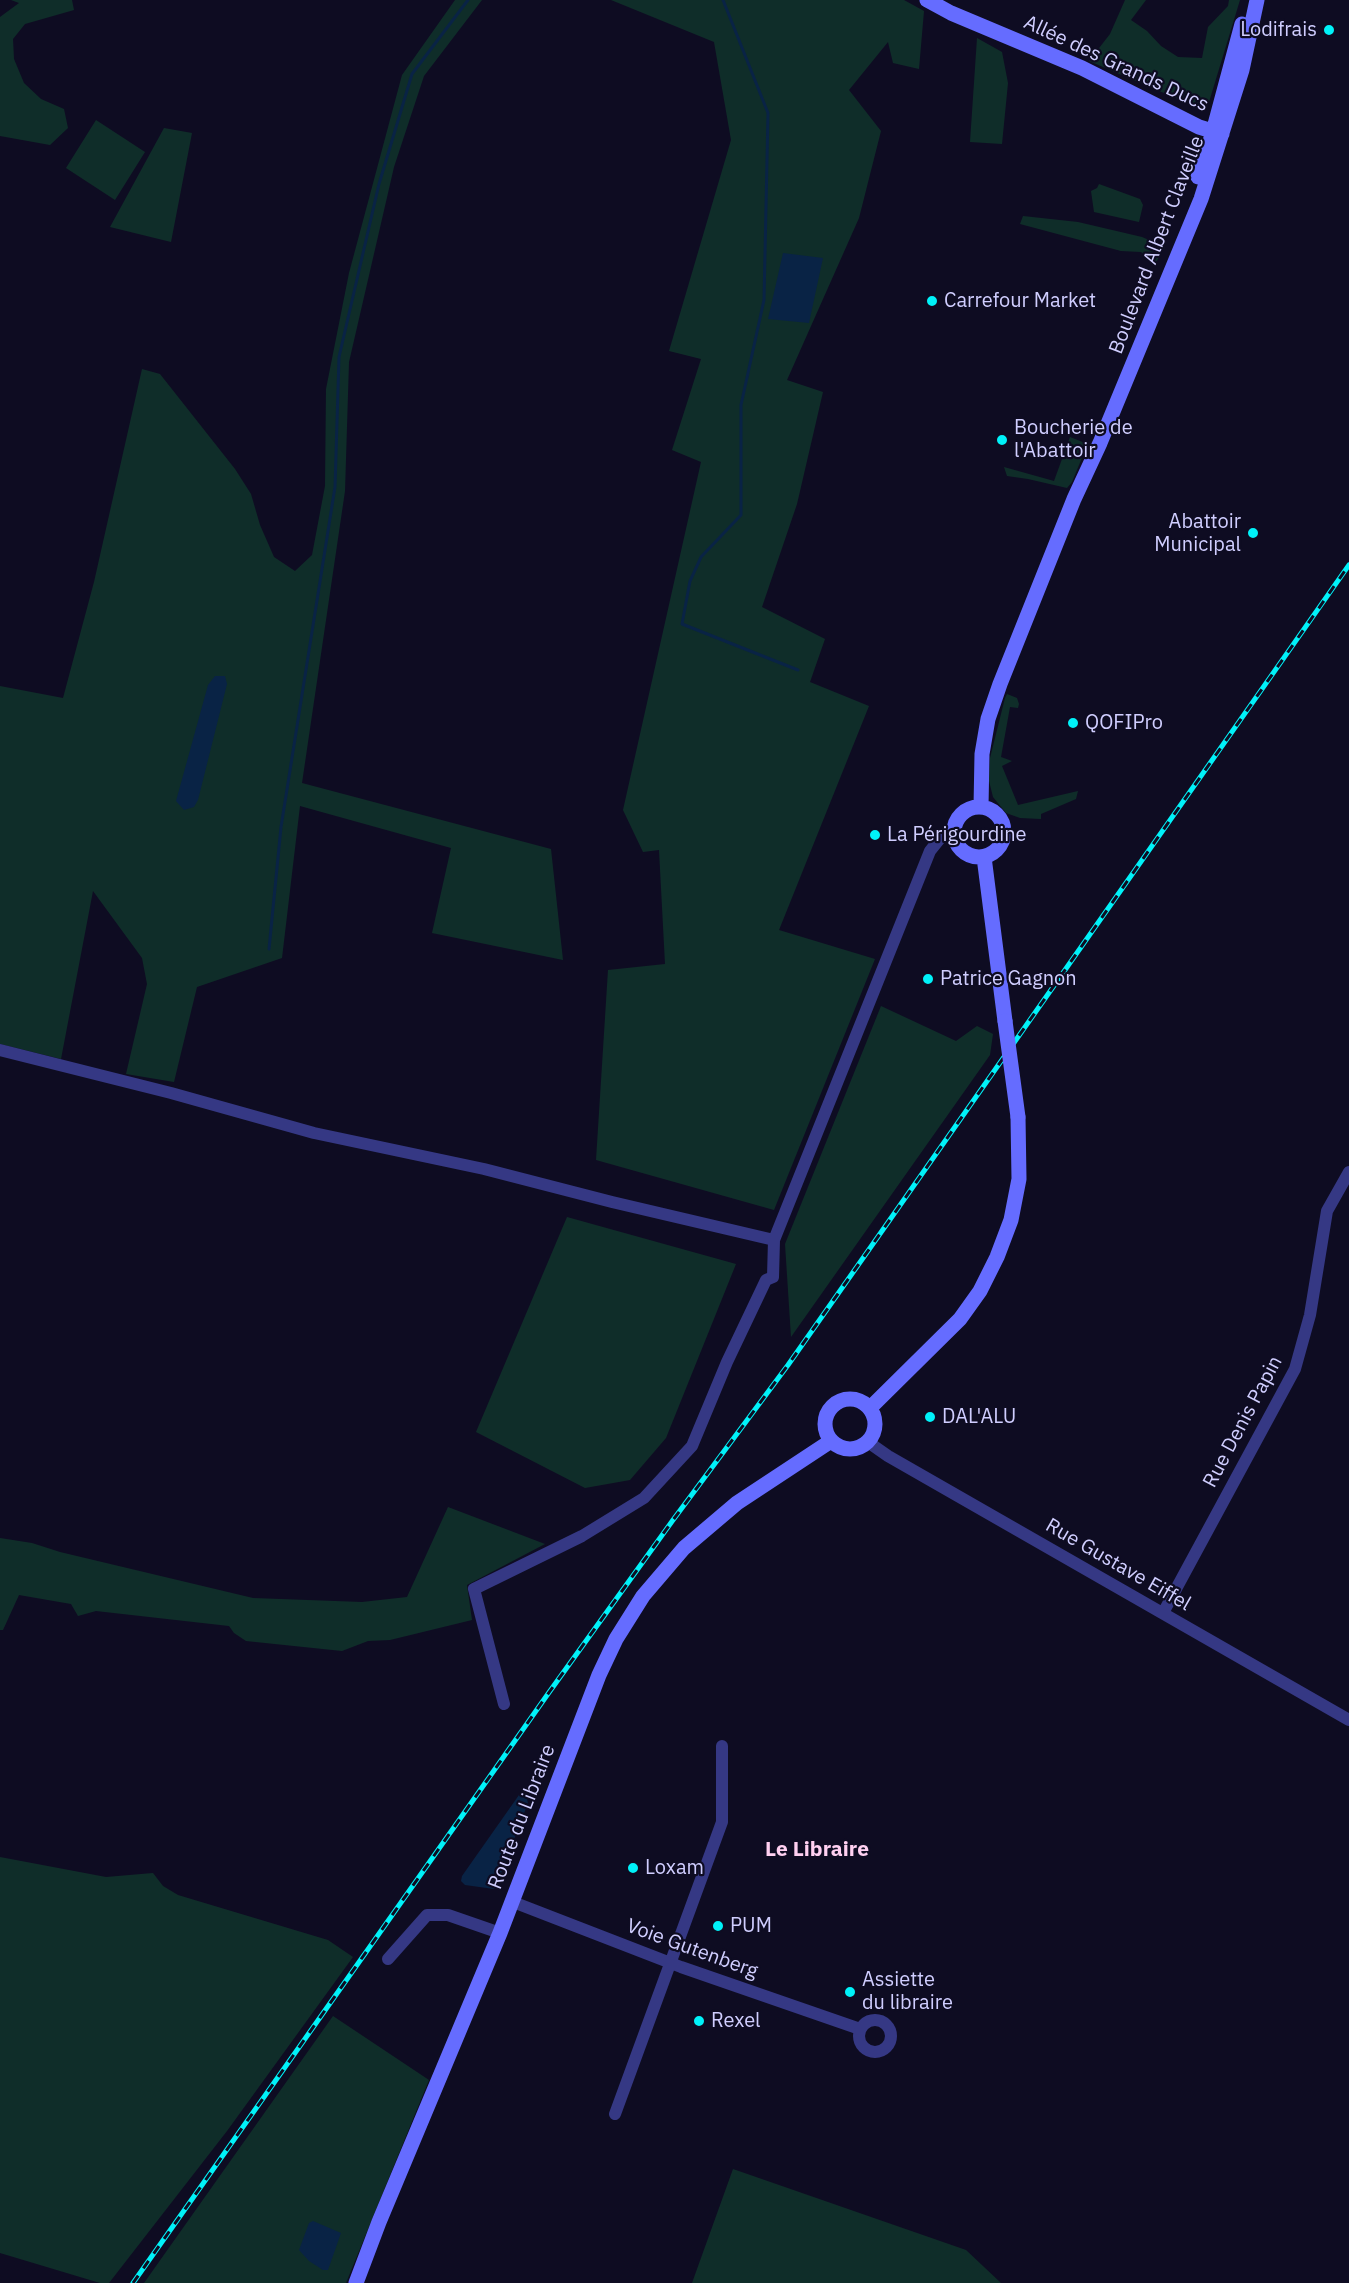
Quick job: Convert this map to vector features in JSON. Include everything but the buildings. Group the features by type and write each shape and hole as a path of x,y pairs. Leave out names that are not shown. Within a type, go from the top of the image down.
{"main road":[{"name":"Allée des Grands Ducs","path":"927,0 951,13 1082,68 1150,104 1199,127 1218,133"},
{"name":"Boulevard Albert Claveille","path":"1218,133 1248,0"},
{"name":"Boulevard Albert Claveille","path":"981,807 982,754 988,718 1121,372 1242,70 1257,0"},
{"path":"981,807 996,813 1004,826 1003,843 992,855 984,858 967,855 956,842 954,834 955,825 965,812 981,807"},
{"path":"870,1408 960,1319 980,1291 997,1257 1011,1220 1019,1179 1018,1117 984,858"},
{"path":"847,1399 856,1399 870,1408 874,1414 875,1429 868,1442 854,1450 837,1446 831,1441 824,1427 825,1419 832,1406 847,1399"},
{"name":"Route du Libraire","path":"356,2283 501,1933 599,1675 616,1639 643,1596 684,1548 705,1528 737,1503 831,1441"}],"street":[{"path":"504,1704 474,1589 582,1536 644,1498 692,1446 766,1280 773,1277 774,1240 930,851 942,836 954,834"},
{"path":"0,1050 171,1093 314,1133 484,1169 774,1240"},
{"name":"Rue Denis Papin","path":"1163,1613 1295,1369 1310,1315 1327,1211 1349,1172"},
{"name":"Rue Gustave Eiffel","path":"868,1442 897,1461 1349,1720"},
{"path":"615,2114 722,1822 722,1746"},
{"name":"Voie Gutenberg","path":"513,1902 671,1963 860,2029"},
{"path":"388,1959 427,1915 448,1915 501,1933"}],"green space":[{"path":"11,0 72,0 74,10 25,24 13,39 14,59 24,83 41,99 64,109 68,128 50,145 0,136 0,17 19,3"},
{"path":"455,0 482,0 424,76 394,167 349,362 345,491 302,783 551,849 563,960 432,933 451,848 300,806 282,958 197,987 174,1082 126,1074 147,984 142,958 93,891 61,1059 0,1044 0,686 63,698 94,582 142,369 160,374 235,469 251,494 260,525 274,557 295,571 312,555 325,486 326,389 349,273 402,75"},
{"path":"611,0 904,0 924,11 919,69 893,63 888,42 849,90 881,131 859,218 787,380 823,392 797,504 762,607 825,639 810,682 869,706 779,930 875,959 774,1210 596,1160 608,970 665,964 659,850 643,852 623,810 701,462 672,450 701,359 669,351 731,140 714,42"},
{"path":"1125,0 1146,0 1131,20 1147,31 1161,46 1178,57 1202,58 1208,27 1228,6 1229,0 1240,0 1209,102 1192,105 1089,61 1110,34"},
{"path":"977,38 1002,52 1008,83 1002,144 970,142"},
{"path":"96,120 145,152 115,200 66,168"},
{"path":"164,128 192,133 171,242 110,227"},
{"path":"1099,184 1140,199 1143,205 1139,222 1094,212 1091,191"},
{"path":"1023,216 1078,222 1142,237 1165,247 1155,264 1141,252 1121,251 1020,224"},
{"path":"1070,437 1085,443 1086,448 1072,482 1067,488 1007,476 1004,467 1054,481"},
{"path":"1007,694 1017,698 1019,704 1018,708 1010,707 1001,757 1012,761 1002,766 1018,805 1078,791 1076,799 1041,814 1041,819 1020,818 1006,813 993,797 989,781 990,758"},
{"path":"881,1006 956,1041 977,1026 993,1034 990,1055 791,1337 785,1244"},
{"path":"567,1217 736,1264 666,1438 630,1480 585,1488 476,1432"},
{"path":"448,1507 545,1544 467,1585 472,1620 390,1640 368,1641 342,1651 246,1641 234,1633 229,1626 96,1611 78,1616 71,1604 19,1595 3,1630 0,1630 0,1538 32,1543 60,1552 253,1598 362,1602 407,1597"},
{"path":"0,1857 106,1877 153,1873 163,1886 178,1895 328,1940 353,1957 227,2131 109,2283 100,2283 0,2253"},
{"path":"333,2016 429,2080 346,2283 144,2283"},
{"path":"733,2169 966,2250 1001,2283 692,2283"}],"water":[{"path":"783,253 823,258 809,323 768,319"},
{"path":"215,676 225,676 227,684 198,800 194,807 184,810 176,801 208,685"},
{"path":"519,1795 527,1799 528,1803 496,1887 494,1889 465,1885 461,1881 462,1876"},
{"path":"313,2221 341,2233 328,2270 323,2270 309,2261 299,2250 309,2223"}],"waterway":[{"path":"269,949 281,827 335,487 339,357 379,184 412,74 468,0"},
{"path":"723,0 768,113 764,300 741,405 741,515 701,557 690,581 682,624 798,670"}],"railway":[{"path":"133,2283 550,1691 788,1365 1349,565"}],"place":[{"name":"Lodifrais","path":"1329,30"},
{"name":"Carrefour Market","path":"932,301"},
{"name":"Boucherie de l'Abattoir","path":"1002,440"},
{"name":"Abattoir Municipal","path":"1253,533"},
{"name":"QOFIPro","path":"1073,723"},
{"name":"La Périgourdine","path":"875,835"},
{"name":"Patrice Gagnon","path":"928,979"},
{"name":"DAL'ALU","path":"930,1417"},
{"name":"Loxam","path":"633,1868"},
{"name":"PUM","path":"718,1926"},
{"name":"Assiette du libraire","path":"850,1992"},
{"name":"Rexel","path":"699,2021"}],"district":[{"name":"Le Libraire","path":"817,1850"}]}
